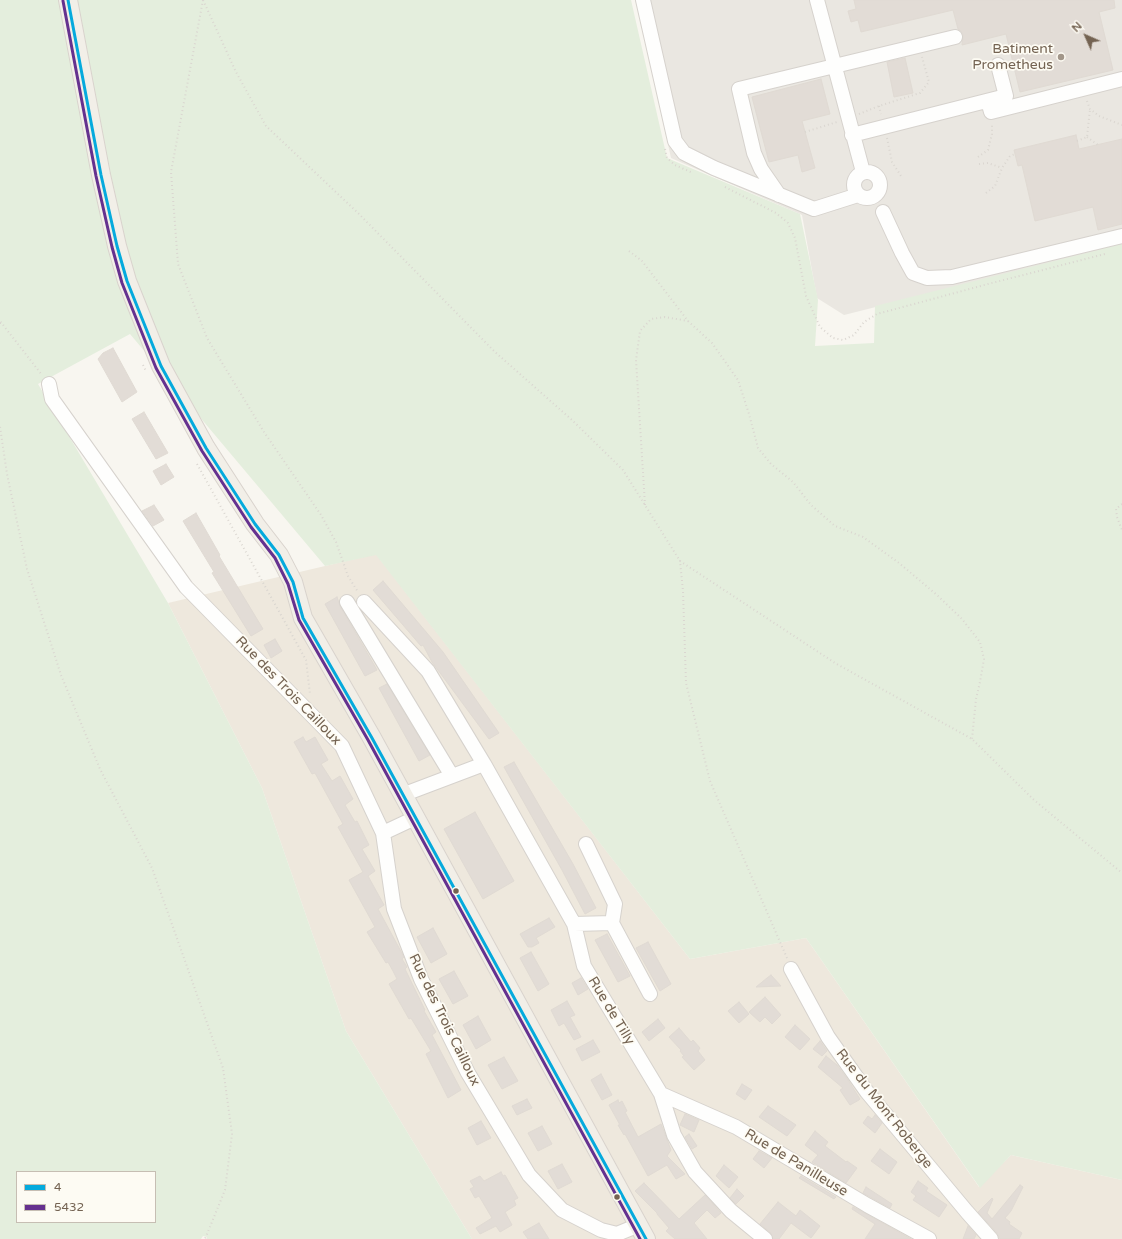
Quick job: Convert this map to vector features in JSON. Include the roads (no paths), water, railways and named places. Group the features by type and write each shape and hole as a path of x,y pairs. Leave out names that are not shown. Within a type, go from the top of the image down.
{"main road":[{"path":"68,0 101,176 117,246 127,280 161,366 206,448 254,524 280,555 293,582 303,618 643,1232"}],"street":[{"path":"643,0 675,141 684,153 714,168 814,209 869,195 880,181 876,175 870,172 863,172 859,174 854,181 854,189 869,195 883,212 913,273 927,278 952,278 1122,236"},
{"path":"817,0 863,172"},
{"path":"779,195 761,169 754,153 739,89 955,37"},
{"path":"989,106 1006,96 998,65"},
{"path":"852,135 885,126 1083,88 1122,79"},
{"name":"Rue des Trois Cailloux","path":"48,384 52,398 186,587 342,746 383,833 394,909 421,979 468,1073 528,1175 562,1210 601,1230 618,1234 643,1232"},
{"path":"347,602 452,776"},
{"name":"Rue de Tilly","path":"364,602 428,671 484,764 574,924 584,966 661,1094 674,1135 695,1172 731,1211 765,1239"},
{"path":"402,795 484,764"},
{"path":"383,833 415,818"},
{"path":"586,844 615,904 612,923 650,994"},
{"path":"574,924 612,923"},
{"name":"Rue du Mont Roberge","path":"791,969 828,1037 867,1092 991,1239"},
{"name":"Rue de Panilleuse","path":"661,1094 736,1128 867,1205 929,1239"}],"place":[{"name":"Batiment Prometheus","path":"1061,57"}]}
